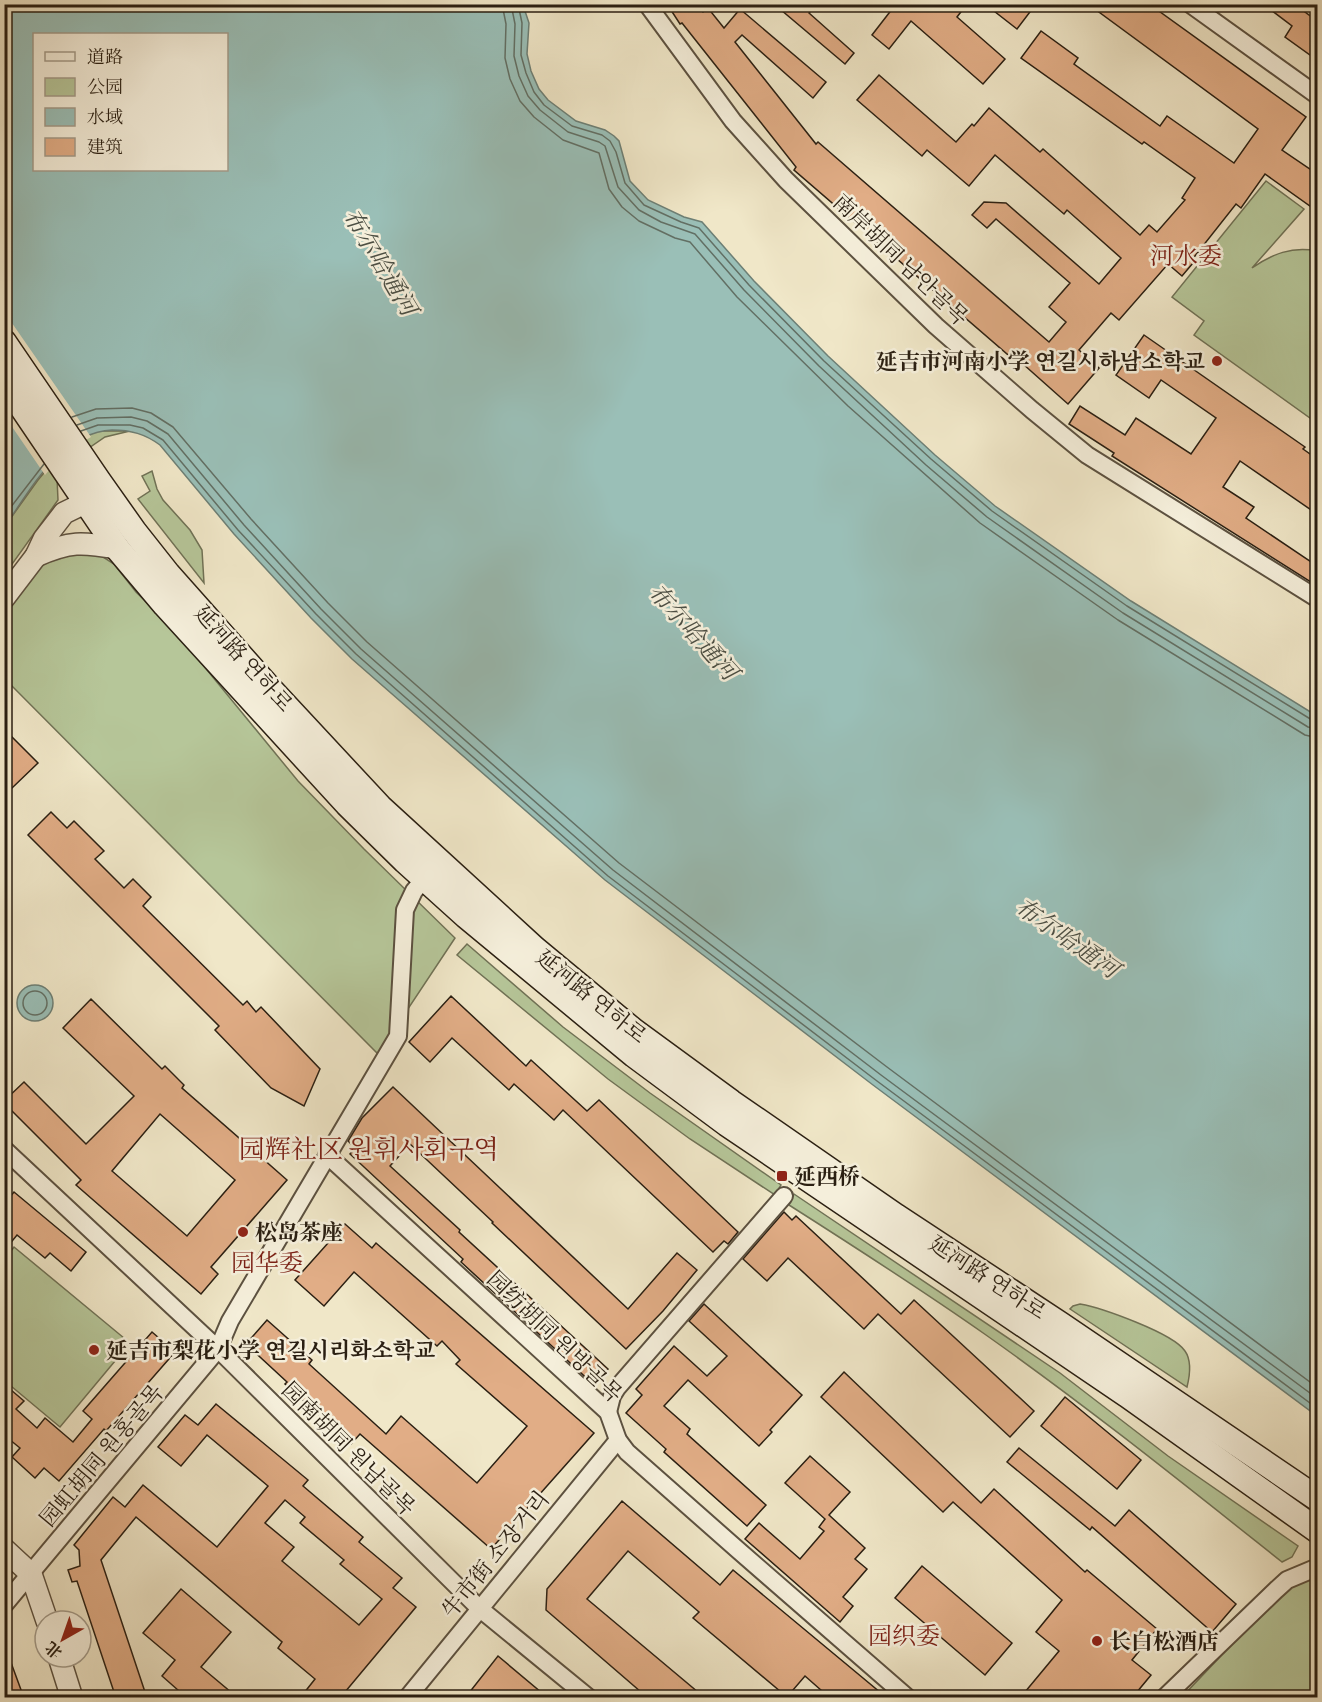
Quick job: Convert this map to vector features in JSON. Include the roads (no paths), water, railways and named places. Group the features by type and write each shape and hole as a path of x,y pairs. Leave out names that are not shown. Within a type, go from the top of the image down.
{"main road":[{"name":"延河路 연하로","path":"4,342 92,492 117,548 274,726 347,804 425,878 537,976 634,1055 701,1105 1127,1395 1317,1532"},
{"name":"延河路 연하로","path":"4,381 92,492 355,782 423,848 544,957 634,1031 800,1150 1317,1499"}],"street":[{"name":"南岸胡同 남안골목","path":"647,4 733,121 786,180 962,349 1087,455 1317,599"},
{"path":"1190,4 1317,96"},
{"path":"4,598 36,556 44,539 64,513 92,492"},
{"path":"36,556 57,547 79,543 117,548"},
{"name":"园虹胡同 원홍골목","path":"4,1605 218,1349 230,1321 398,1036 405,910 414,891 425,878"},
{"name":"园南胡同 원남골목","path":"4,1149 218,1349 479,1608 589,1698"},
{"name":"园纺胡同 원방골목","path":"327,1155 608,1412 618,1440 627,1452 908,1698"},
{"path":"608,1412 612,1396 617,1388 784,1196"},
{"name":"牛市街 소장거리","path":"407,1698 618,1440"},
{"path":"4,1549 31,1574 43,1609"},
{"path":"1164,1698 1287,1580 1317,1567"},
{"path":"63,1669 72,1698"}],"water":[{"name":"布尔哈通河","path":"5,5 523,5 529,23 527,54 539,89 548,100 576,121 605,130 619,141 630,181 648,200 684,217 702,222 754,281 828,356 935,455 995,506 1131,601 1317,716 1317,1416 873,1085 605,880 352,659 234,534 160,445 138,433 112,430 94,433 77,441 62,452 37,480 5,526"},
{"path":"35,985 48,990 53,1003 48,1016 35,1021 22,1016 17,1003 22,990"}],"place":[{"name":"延吉市河南小学 연길시하남소학교","path":"1217,361"},
{"name":"延西桥","path":"782,1176"},
{"name":"松岛茶座","path":"243,1232"},
{"name":"延吉市梨花小学 연길시리화소학교","path":"94,1350"},
{"name":"长白松酒店","path":"1097,1641"}],"district":[{"name":"河水委","path":"1186,256"},
{"name":"园辉社区 원휘사회구역","path":"369,1149"},
{"name":"园华委","path":"267,1263"},
{"name":"园织委","path":"904,1636"}]}
